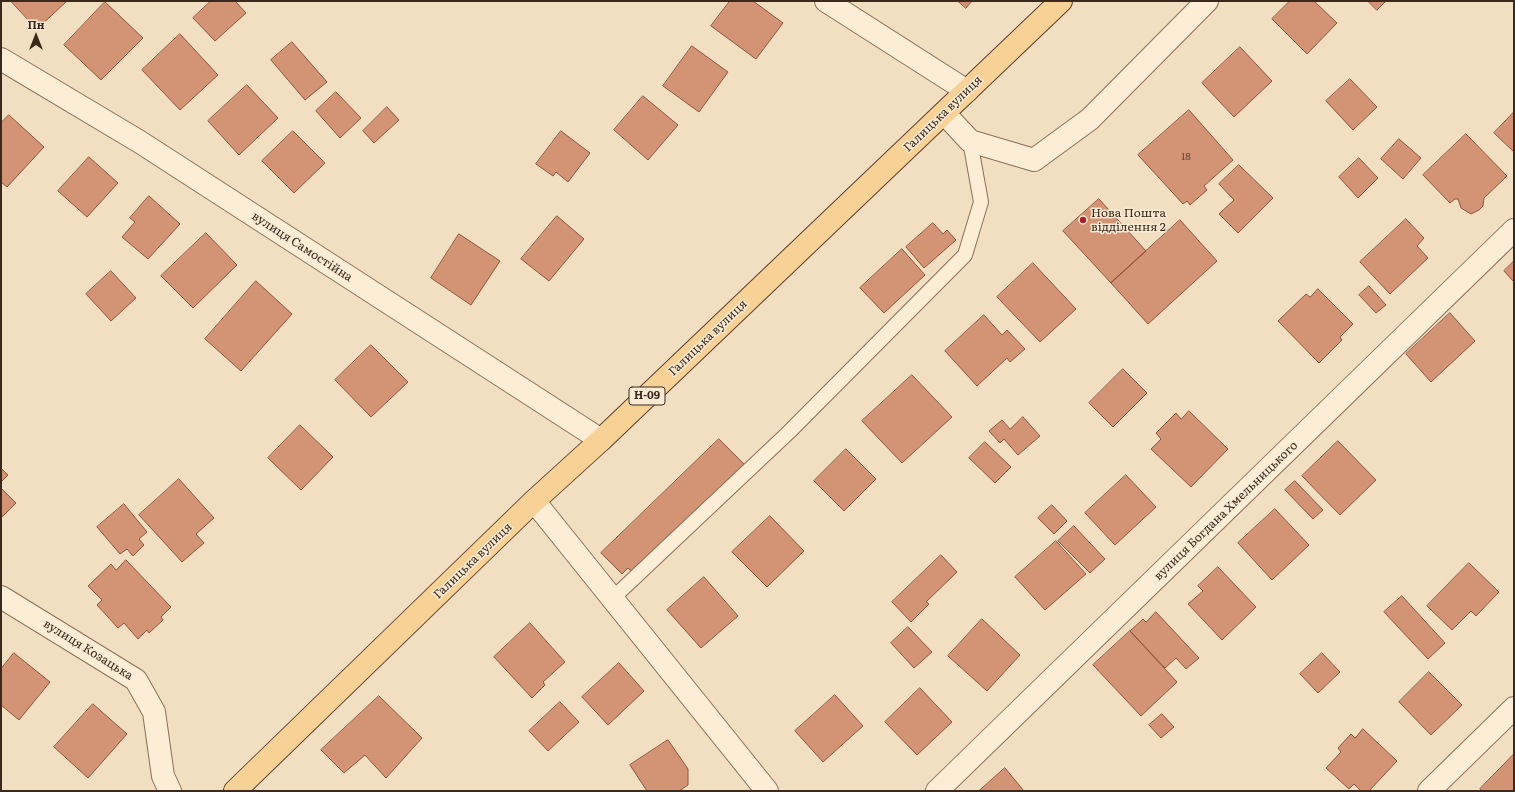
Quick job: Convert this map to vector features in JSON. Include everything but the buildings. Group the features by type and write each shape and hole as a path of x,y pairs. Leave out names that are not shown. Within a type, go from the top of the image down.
{"main road":[{"name":"Галицька вулиця","path":"235,791 534,501 601,440 1061,1"}],"street":[{"path":"826,1 967,90"},
{"path":"944,113 970,141 1034,160 1090,119 1207,1"},
{"name":"вулиця Самостійна","path":"1,59 140,142 601,440"},
{"name":"вулиця Богдана Хмельницького","path":"937,791 1514,230"},
{"path":"534,501 768,791"},
{"name":"вулиця Козацька","path":"1,597 136,680 154,712 163,776 170,791"},
{"path":"1429,791 1514,708"}],"lane":[{"path":"613,598 789,432 966,255 981,202 970,141"}],"place":[{"name":"Нова Пошта відділення 2","path":"1083,220"}]}
